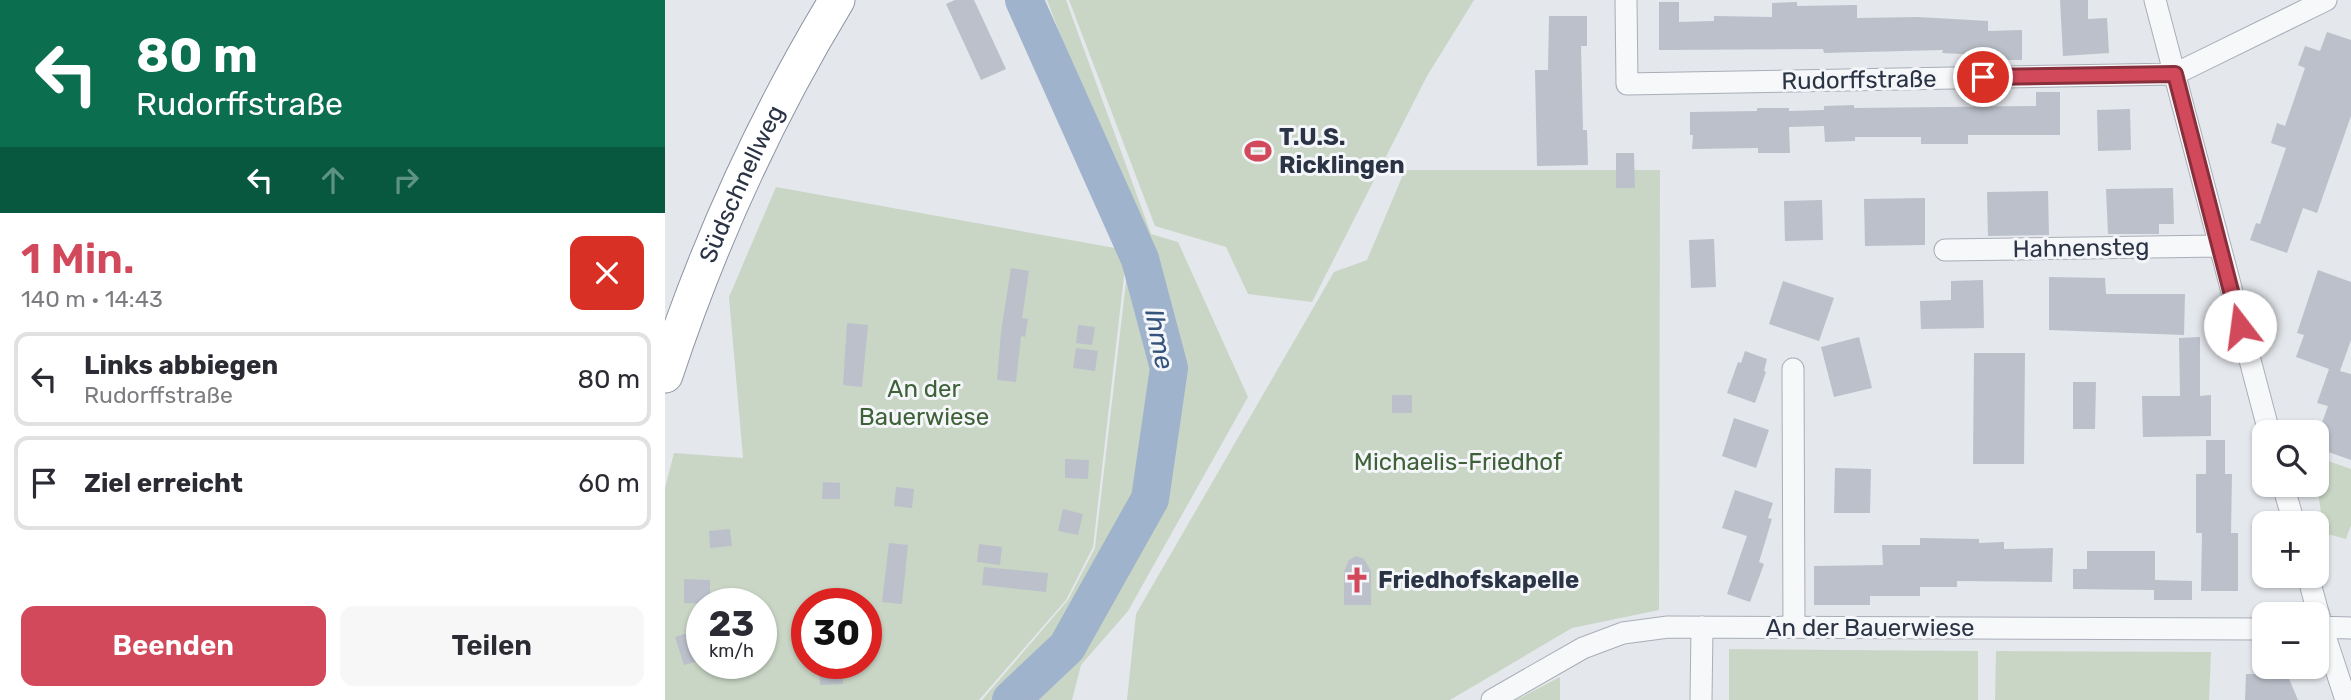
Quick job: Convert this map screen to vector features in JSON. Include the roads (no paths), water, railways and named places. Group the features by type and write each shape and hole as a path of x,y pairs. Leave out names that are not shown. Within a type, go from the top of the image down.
{"highway":[{"name":"Südschnellweg","path":"665,302 716,178 754,99 809,0"},
{"name":"Südschnellweg","path":"665,375 703,269 739,187 776,109 837,0"}],"street":[{"name":"Rudorffstraße","path":"1626,0 1626,84 2175,74"},
{"path":"2155,0 2266,420"},
{"path":"2175,74 2326,0"},
{"name":"Hahnensteg","path":"1945,250 2218,246"},
{"path":"1793,369 1794,627"},
{"name":"An der Bauerwiese","path":"1492,700 1583,648 1623,633 1668,627 2252,629"},
{"path":"1701,700 1702,627"},
{"path":"2329,627 2351,628"},
{"path":"2329,654 2346,700"}],"waterway":[{"name":"Ihme","path":"1011,700 1067,647 1150,499 1169,368 1140,259 1024,0"}],"place":[{"name":"T.U.S. Ricklingen","path":"1258,151"},
{"name":"Friedhofskapelle","path":"1357,580"}],"park label":[{"name":"Michaelis-Friedhof","path":"1458,462"}]}
